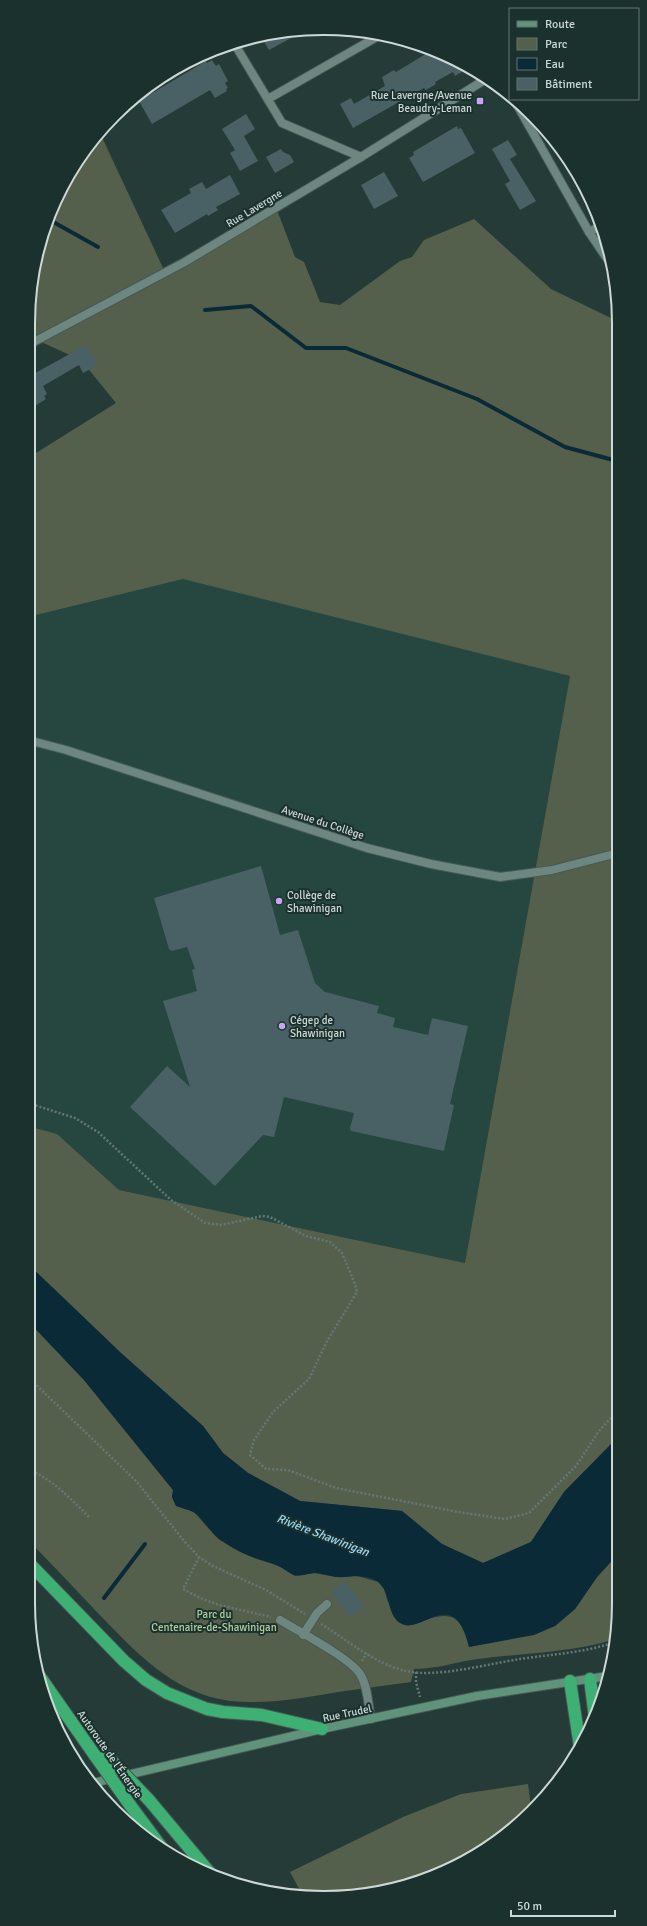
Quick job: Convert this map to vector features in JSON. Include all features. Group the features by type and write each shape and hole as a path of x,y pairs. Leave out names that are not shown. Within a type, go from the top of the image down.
{"highway":[{"path":"35,1569 124,1661 146,1680 167,1693 207,1709 228,1713 262,1715 322,1729"},
{"path":"590,1679 593,1705"},
{"path":"570,1681 578,1737"},
{"name":"Autoroute de l'Énergie","path":"48,1689 61,1707 101,1756 130,1805 151,1833"},
{"path":"101,1756 149,1800 203,1864"}],"main road":[{"name":"Rue Trudel","path":"98,1782 322,1729 424,1707 504,1691 602,1677"}],"street":[{"path":"268,99 372,39"},
{"path":"237,48 282,123 361,156"},
{"name":"Rue Lavergne","path":"35,340 183,263 481,82"},
{"path":"523,114 589,232 603,252"},
{"path":"589,232 596,228"},
{"name":"Avenue du Collège","path":"35,742 66,750 367,848 432,864 500,877 552,870 612,855"},
{"path":"303,1635 317,1613 327,1604"},
{"path":"280,1620 356,1669 361,1677 365,1689 371,1719"}],"path":[{"path":"35,1105 75,1118 98,1132 171,1200 205,1223 221,1225 262,1216 270,1217 306,1236 330,1242 342,1253 357,1292 327,1341 309,1379 273,1412 254,1440 250,1455 266,1469 288,1470 336,1488 458,1512 505,1519 530,1513 576,1466 599,1431 612,1418"},
{"path":"35,1384 136,1481 184,1542 199,1557 213,1566 266,1590 290,1605"},
{"path":"35,1472 45,1477 59,1488 89,1517"},
{"path":"199,1557 183,1588 209,1602 271,1617"},
{"path":"345,1639 390,1666 416,1672 447,1670 587,1650 609,1644"},
{"path":"362,1662 367,1653"},
{"path":"416,1672 416,1682 424,1707"}],"shaded area":[{"name":"Collège de Shawinigan","path":"183,579 570,676 465,1263 119,1190 57,1134 35,1128 35,615"}],"green space":[{"path":"103,139 164,270 275,205 295,257 304,262 320,302 340,305 400,261 412,257 424,240 474,219 551,289 612,318 612,1443 564,1492 531,1542 483,1563 442,1544 402,1511 300,1501 248,1473 223,1453 203,1426 121,1353 35,1271 35,1128 57,1134 119,1190 465,1263 570,676 183,579 35,615 35,454 116,403 81,360 35,339 37,286 45,249 57,213 74,179"},
{"name":"Parc du Centenaire-de-Shawinigan","path":"35,1328 84,1380 173,1490 172,1497 176,1506 194,1512 209,1529 233,1548 254,1558 279,1566 295,1576 314,1573 337,1577 354,1575 378,1582 384,1589 388,1602 415,1624 443,1616 456,1619 461,1624 465,1632 469,1647 555,1626 575,1609 597,1577 612,1561 610,1641 579,1648 478,1659 438,1667 414,1669 411,1682 274,1701 230,1701 209,1696 190,1689 172,1679 155,1668 124,1640 35,1547"},
{"path":"528,1784 531,1804 484,1842 451,1861 416,1876 361,1889 324,1891 300,1890 290,1872 403,1817 461,1794"}],"water":[{"name":"Rivière Shawinigan","path":"35,1271 121,1353 203,1426 223,1453 248,1473 300,1501 402,1511 442,1544 483,1563 531,1542 564,1492 612,1443 612,1561 597,1577 575,1609 555,1626 534,1635 469,1647 462,1628 454,1618 446,1615 436,1616 417,1624 408,1625 400,1623 392,1614 385,1590 377,1581 362,1576 336,1577 320,1573 299,1576 294,1575 282,1568 255,1558 224,1543 216,1537 196,1514 176,1506 172,1497 173,1490 84,1380 35,1328"}],"building":[{"path":"294,37 269,50 264,42"},
{"path":"426,54 463,71 455,76 453,72 435,82 436,84 426,90 424,88 353,128 340,104 351,98 354,104 385,86 382,77 394,70 396,72"},
{"path":"212,60 216,66 219,64 228,81 225,83 228,88 226,89 227,91 215,98 210,90 152,124 139,102 206,61 207,63"},
{"path":"246,114 255,129 244,136 258,161 240,171 230,153 235,150 222,129"},
{"path":"457,126 458,129 461,128 475,153 423,182 409,158 414,155 413,152"},
{"path":"508,140 517,155 510,159 536,201 520,210 505,184 510,181 492,149"},
{"path":"281,149 283,152 290,155 294,162 275,173 266,157"},
{"path":"384,172 398,196 374,209 361,185"},
{"path":"230,175 240,194 216,207 218,210 208,216 207,214 175,233 161,210 191,193 189,189 202,182 206,189"},
{"path":"86,345 98,365 83,373 79,365 43,386 47,394 44,396 46,399 35,406 35,373"},
{"name":"Cégep de Shawinigan","path":"261,866 280,935 298,930 315,983 325,992 379,1006 377,1013 395,1018 393,1027 428,1035 432,1018 468,1026 450,1104 454,1105 444,1151 351,1131 350,1128 354,1113 284,1097 274,1137 263,1135 215,1186 130,1107 167,1066 190,1087 163,1001 197,991 192,970 195,969 187,947 172,951 169,949 154,898"},
{"path":"345,1581 364,1606 350,1617 331,1592"}],"waterway":[{"path":"53,222 98,247"},
{"path":"205,310 251,306 306,348 346,348 477,399 565,447 612,460"},
{"path":"104,1598 145,1544"}],"place":[{"name":"Rue Lavergne/Avenue Beaudry-Leman","path":"480,101"},
{"name":"Collège de Shawinigan","path":"279,901"},
{"name":"Cégep de Shawinigan","path":"282,1026"}]}
